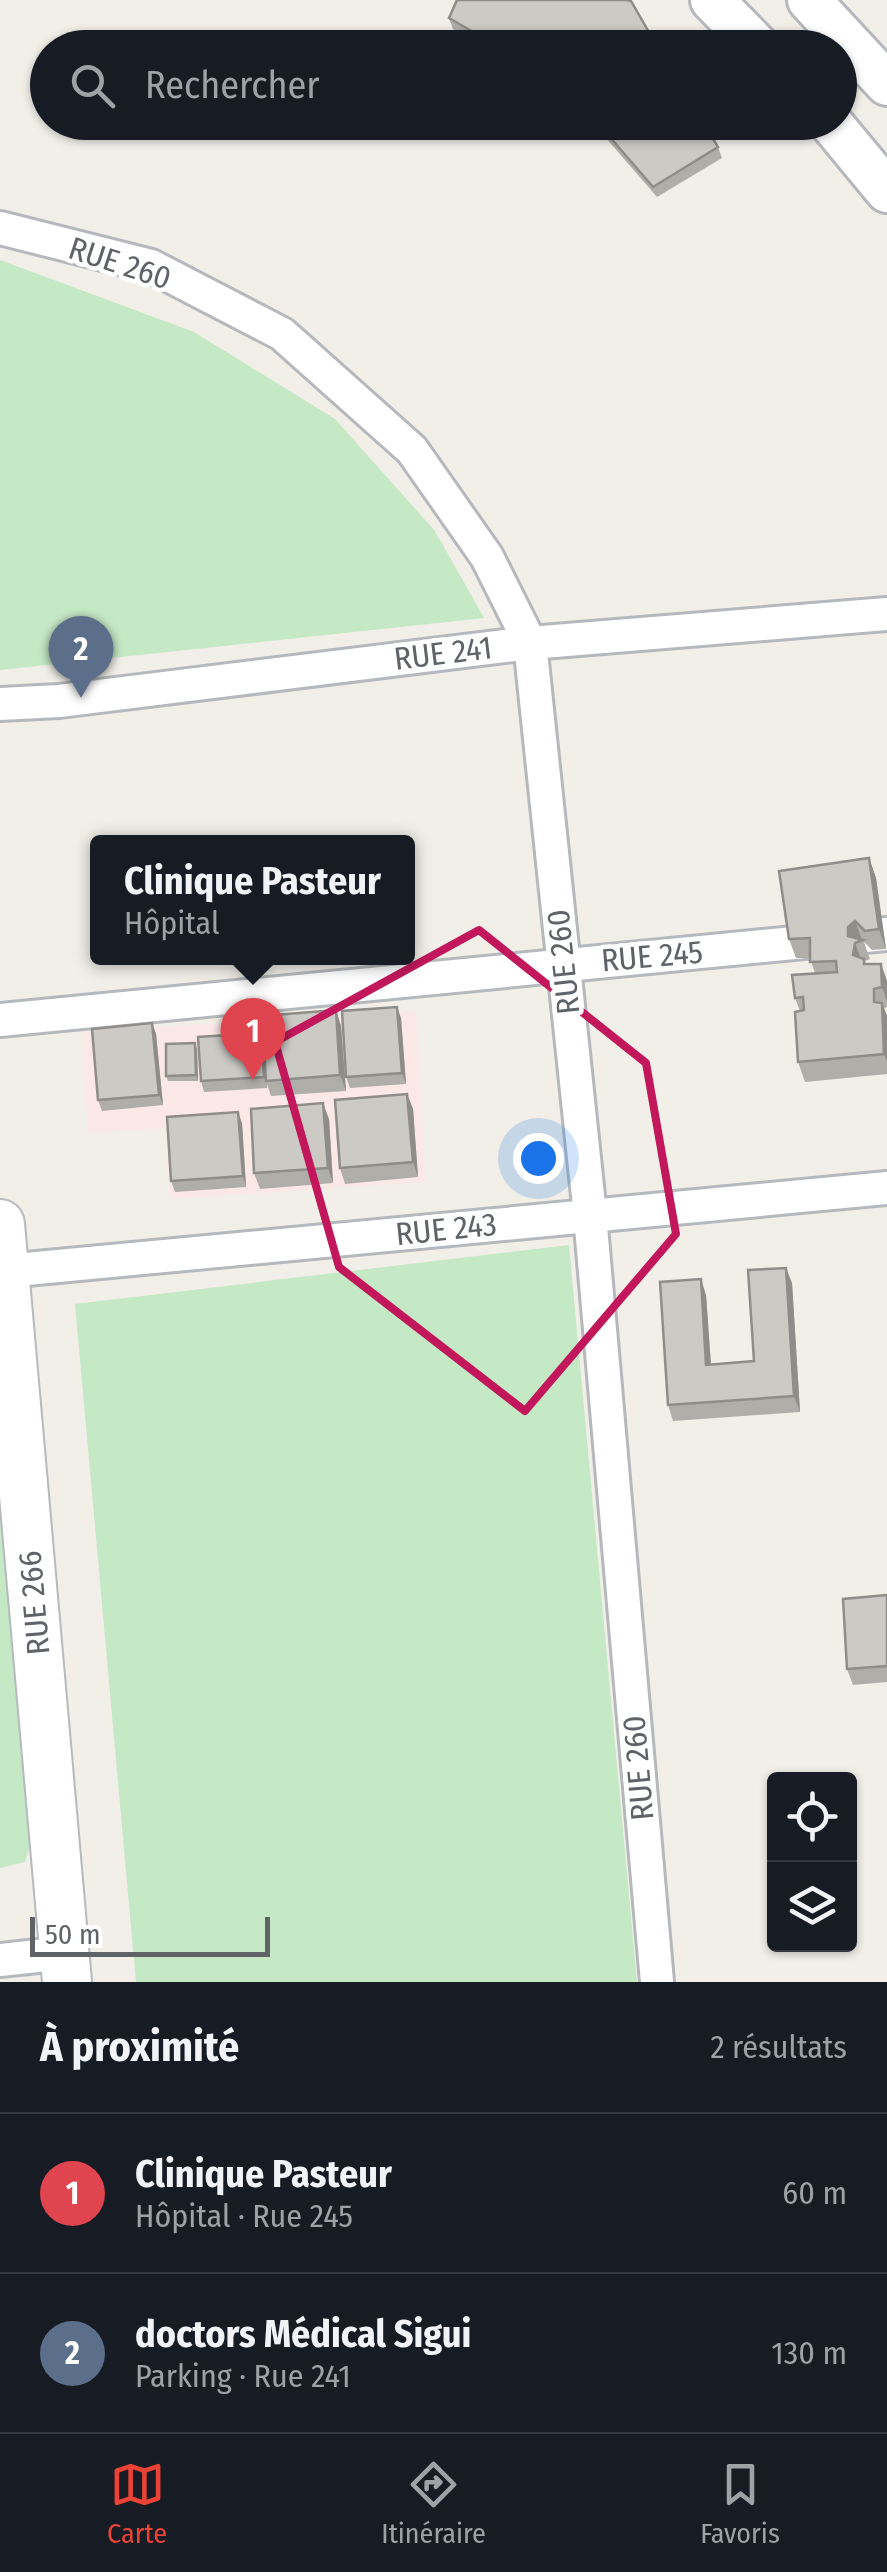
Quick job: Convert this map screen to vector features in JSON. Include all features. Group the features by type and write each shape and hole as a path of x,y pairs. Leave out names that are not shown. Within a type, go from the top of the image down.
{"main road":[{"name":"RUE 266","path":"0,1224 66,1968"}],"street":[{"path":"712,0 741,30"},
{"path":"809,0 837,30"},
{"path":"857,52 887,84"},
{"path":"845,140 887,192"},
{"name":"RUE 260","path":"0,228 151,266 282,334 412,450 487,557 530,642 590,1215 657,1982"},
{"name":"RUE 241","path":"0,704 60,701 530,642 887,614"},
{"name":"RUE 245","path":"0,1020 887,934"},
{"name":"RUE 243","path":"5,1272 887,1188"},
{"path":"0,1960 66,1968"}],"highlighted area":[{"path":"479,930 646,1063 676,1234 525,1411 339,1267 275,1042"}],"shaded area":[{"path":"416,1011 426,1182 170,1199 166,1128 88,1133 82,1032"}],"green space":[{"path":"0,260 194,332 335,419 435,531 484,618 0,670"},
{"path":"569,1245 637,1982 136,1982 75,1304"},
{"path":"0,1502 32,1839 25,1862 0,1868"}],"building":[{"path":"457,0 627,0 648,30 470,30 449,18"},
{"path":"613,140 714,140 718,147 653,187"},
{"path":"869,858 879,929 865,931 855,921 848,927 848,936 863,940 855,943 853,955 864,959 864,964 881,964 882,987 874,989 874,1002 882,1003 884,1054 798,1062 795,1012 804,1010 803,997 795,998 792,975 837,972 836,961 810,962 810,938 789,939 779,871"},
{"path":"397,1007 402,1073 346,1077 342,1011"},
{"path":"336,1010 340,1075 266,1081 262,1016"},
{"path":"152,1023 159,1095 98,1100 92,1029"},
{"path":"261,1033 264,1077 201,1081 198,1037"},
{"path":"195,1043 196,1075 166,1076 166,1044"},
{"path":"407,1094 413,1162 340,1168 335,1100"},
{"path":"323,1103 328,1168 254,1173 251,1109"},
{"path":"238,1112 243,1176 171,1181 167,1117"},
{"path":"786,1268 794,1396 668,1405 660,1282 701,1279 706,1365 754,1361 748,1270"},
{"path":"887,1595 887,1666 847,1669 843,1599"}],"place":[{"name":"doctors Médical Sigui","path":"81,698"},
{"name":"Clinique Pasteur","path":"253,1080"}]}
